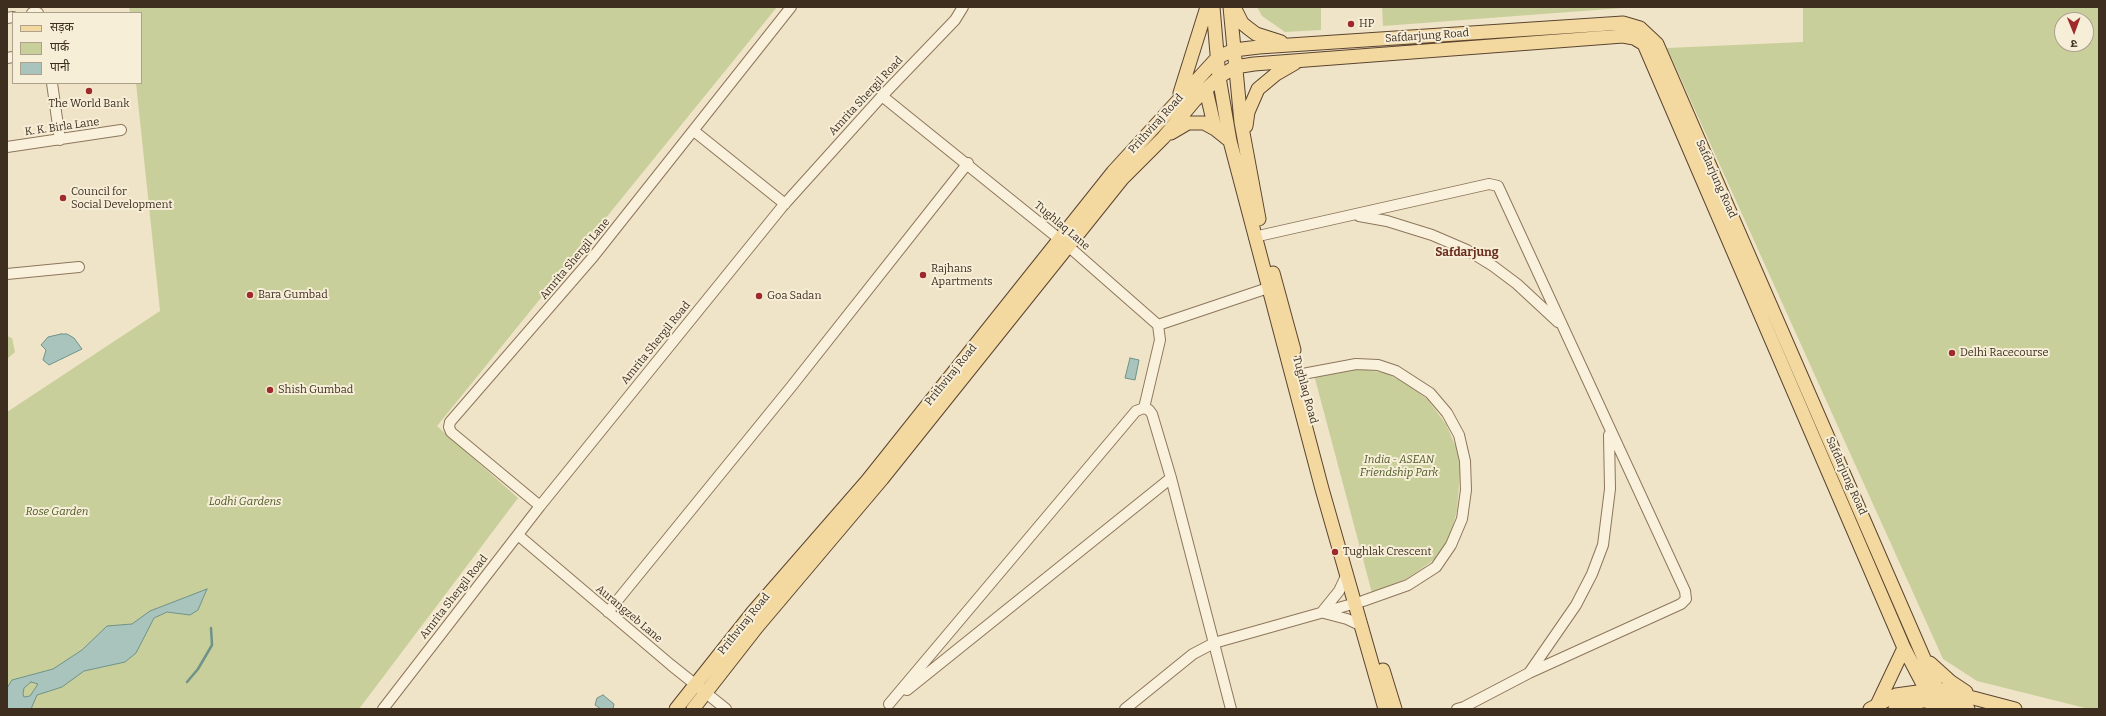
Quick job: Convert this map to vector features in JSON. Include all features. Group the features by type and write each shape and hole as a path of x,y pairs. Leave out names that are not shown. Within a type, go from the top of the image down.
{"main road":[{"path":"1178,99 1207,7"},
{"name":"Tughlaq Road","path":"1213,7 1219,77 1230,141 1258,236 1359,601 1395,709"},
{"name":"Tughlaq Road","path":"1230,7 1235,67 1250,178 1258,236 1268,288 1296,374 1347,574 1359,601 1362,626 1385,709"},
{"path":"1234,7 1242,23 1256,34 1290,45"},
{"name":"Safdarjung Road","path":"1234,50 1290,45 1622,24 1640,28 1657,44 1945,705"},
{"name":"Safdarjung Road","path":"1235,67 1300,60 1623,36 1634,38 1644,44 1904,648 1929,700"},
{"path":"1382,39 1383,54"},
{"name":"Prithviraj Road","path":"676,709 701,689 757,627 892,466 1064,242 1113,172 1178,99 1218,57 1234,50"},
{"path":"1245,140 1248,112 1258,89 1276,74 1300,60"},
{"name":"Prithviraj Road","path":"1064,242 1122,179 1163,138 1195,100 1219,77 1235,67"},
{"path":"1206,90 1215,129"},
{"path":"1163,138 1180,127 1195,122 1204,123 1215,129 1230,141"},
{"path":"1874,707 1904,648"},
{"path":"1926,659 1951,682 1979,701"},
{"name":"Prithviraj Road","path":"693,709 701,689"},
{"path":"1895,709 1905,704 1929,700 1939,689 1979,701 2015,709"},
{"path":"1874,707 1896,695 1929,700 1945,705 1968,709"}],"street":[{"name":"Amrita Shergil Lane","path":"540,506 451,432 449,427 450,422 593,257 791,7"},
{"name":"Amrita Shergil Road","path":"383,709 540,506 785,204 882,96 955,20 963,7"},
{"path":"52,84 60,140"},
{"name":"Tughlaq Lane","path":"882,96 968,163 1064,242 1158,325"},
{"name":"K. K. Birla Lane","path":"7,147 121,130"},
{"path":"694,130 785,204"},
{"path":"608,612 791,387 968,163"},
{"path":"1258,236 1494,184 1500,189 1609,431 1685,591 1686,599 1681,604 1529,673 1464,707 1457,709"},
{"path":"1356,215 1432,235 1467,250 1494,266 1517,284 1562,326"},
{"path":"7,274 80,267"},
{"path":"1144,408 1160,340 1158,325 1268,288"},
{"path":"1125,709 1193,654 1214,643 1359,601 1414,581 1436,567 1451,545 1462,519 1466,490 1465,461 1459,436 1448,413 1430,392 1396,371 1378,365 1356,364 1296,374"},
{"path":"886,707 1136,411 1144,408 1149,410 1152,414 1171,478 1231,709"},
{"path":"1529,673 1576,605 1592,574 1603,545 1610,489 1609,431"},
{"path":"886,707 1171,478"},
{"name":"Aurangzeb Lane","path":"518,535 608,612 726,709"},
{"path":"1322,612 1339,591 1347,574"},
{"path":"1322,612 1347,619 1362,626"}],"green space":[{"name":"Lodhi Gardens","path":"129,7 777,7 437,426 518,498 359,709 7,709 7,412 160,311 136,84 142,84 142,12 130,12"},
{"path":"1257,7 1321,7 1321,30 1285,32 1262,16"},
{"path":"1382,7 1636,7 1383,26"},
{"name":"Delhi Racecourse","path":"1803,7 2099,7 2099,709 2089,709 1977,681 1943,659 1667,48 1803,42"},
{"path":"7,336 12,338 15,352 7,359"},
{"name":"India - ASEAN Friendship Park","path":"1356,368 1385,373 1406,383 1427,399 1446,424 1458,452 1460,474 1457,510 1451,534 1435,559 1408,578 1372,593 1314,375"}],"water":[{"path":"67,334 74,338 82,349 49,365 43,360 46,350 41,345 48,337"},
{"path":"1130,358 1139,360 1135,380 1125,378"},
{"path":"207,589 198,610 190,615 167,612 154,618 136,653 125,662 84,671 62,687 37,695 31,709 7,709 7,688 12,680 53,669 82,650 107,626 132,624 150,611","holes":["31,682 38,684 30,696 24,697 24,688"]},
{"path":"603,695 614,704 613,709 601,709 595,705 597,698"}],"waterway":[{"path":"187,682 198,669 212,645 211,628"}],"place":[{"name":"HP","path":"1351,24"},
{"name":"The World Bank","path":"89,91"},
{"name":"Council for Social Development","path":"63,198"},
{"name":"Rajhans Apartments","path":"923,275"},
{"name":"Bara Gumbad","path":"250,295"},
{"name":"Goa Sadan","path":"759,296"},
{"name":"Delhi Racecourse","path":"1952,353"},
{"name":"Shish Gumbad","path":"270,390"},
{"name":"Tughlak Crescent","path":"1335,552"}],"district":[{"name":"Safdarjung","path":"1467,253"}],"park label":[{"name":"Rose Garden","path":"57,512"}]}
